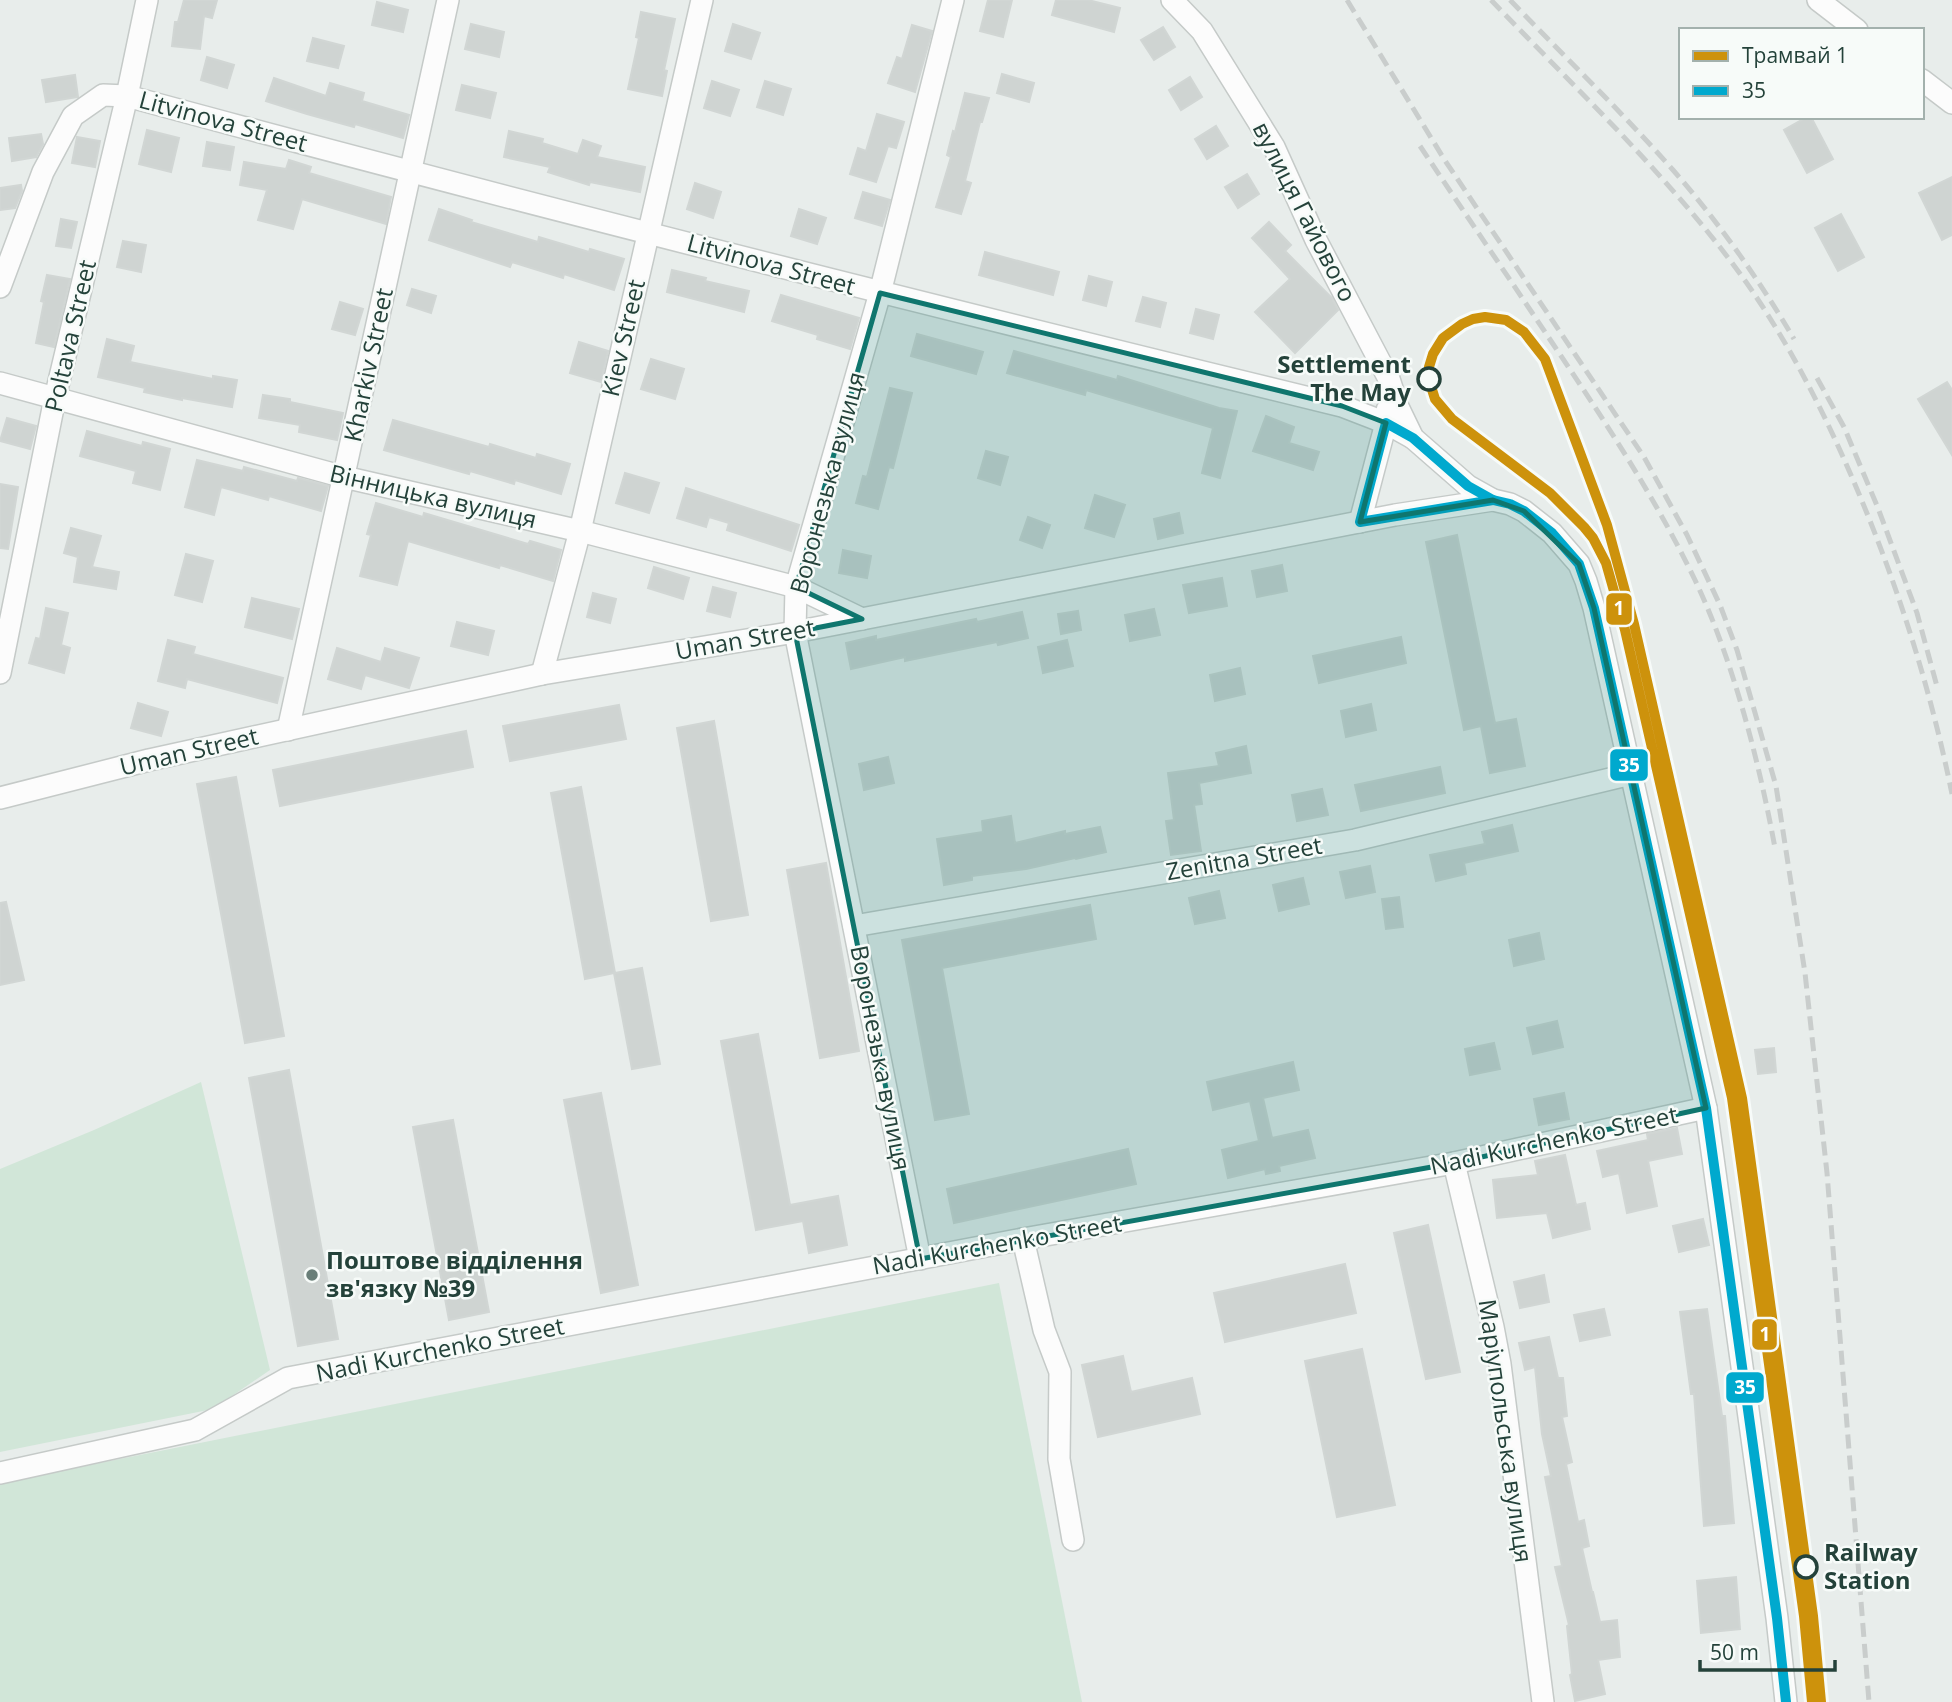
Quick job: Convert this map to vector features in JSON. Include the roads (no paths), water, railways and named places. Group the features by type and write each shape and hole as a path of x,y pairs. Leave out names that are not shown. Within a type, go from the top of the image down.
{"street":[{"name":"Poltava Street","path":"0,673 55,398 127,96 146,0"},
{"name":"Kharkiv Street","path":"288,730 448,0"},
{"name":"Kiev Street","path":"542,674 580,531 702,0"},
{"name":"Воронезька вулиця","path":"920,1259 795,632 796,587 880,293 953,0"},
{"name":"вулиця Гайового","path":"1172,0 1202,31 1274,147 1316,240 1388,379 1413,438"},
{"path":"1818,0 1854,28"},
{"path":"1924,82 1952,103"},
{"path":"0,287 43,172 73,116 103,95 127,96"},
{"name":"Litvinova Street","path":"127,96 411,173 1342,407 1386,423 1413,438"},
{"path":"1360,522 1386,423 1388,379"},
{"name":"Вінницька вулиця","path":"0,383 344,477 580,531 796,587 862,619"},
{"path":"1413,438 1468,486 1493,500 1524,511 1552,533 1579,564 1594,608 1706,1108 1777,1618 1786,1702"},
{"name":"Uman Street","path":"0,798 149,760 542,674 795,632 1360,522 1493,500"},
{"name":"Zenitna Street","path":"854,926 1355,840 1632,774"},
{"name":"Nadi Kurchenko Street","path":"0,1473 195,1430 288,1378 1023,1239 1454,1163 1706,1108"},
{"name":"Маріупольська вулиця","path":"1454,1163 1500,1364 1544,1702"},
{"path":"1023,1239 1044,1329 1060,1372 1059,1459 1073,1540"}],"railway":[{"path":"1347,0 1444,159 1644,457 1687,535 1720,605 1737,650 1776,786 1805,973 1827,1173 1869,1702"},
{"path":"1491,0 1624,137 1688,208 1746,282 1792,355 1843,456 1884,558 1923,674 1952,794"},
{"path":"1510,0 1633,126 1706,209 1767,295 1794,339"},
{"path":"1420,146 1610,430 1680,549 1709,611 1733,677 1753,746 1775,848"},
{"path":"1817,378 1844,427 1878,508 1917,613 1938,690"}],"tram line":[{"name":"1","path":"1812,1702 1804,1616 1732,1098 1625,630 1606,563 1584,527 1550,493 1452,419 1435,399 1429,380 1433,354 1443,338 1473,319 1485,317 1506,320 1524,332 1545,359 1607,525 1634,624 1742,1098 1813,1616 1821,1702"}],"place":[{"name":"Settlement The May","path":"1429,379"},
{"name":"Поштове відділення зв'язку №39","path":"312,1275"},
{"name":"Railway Station","path":"1806,1567"}]}
